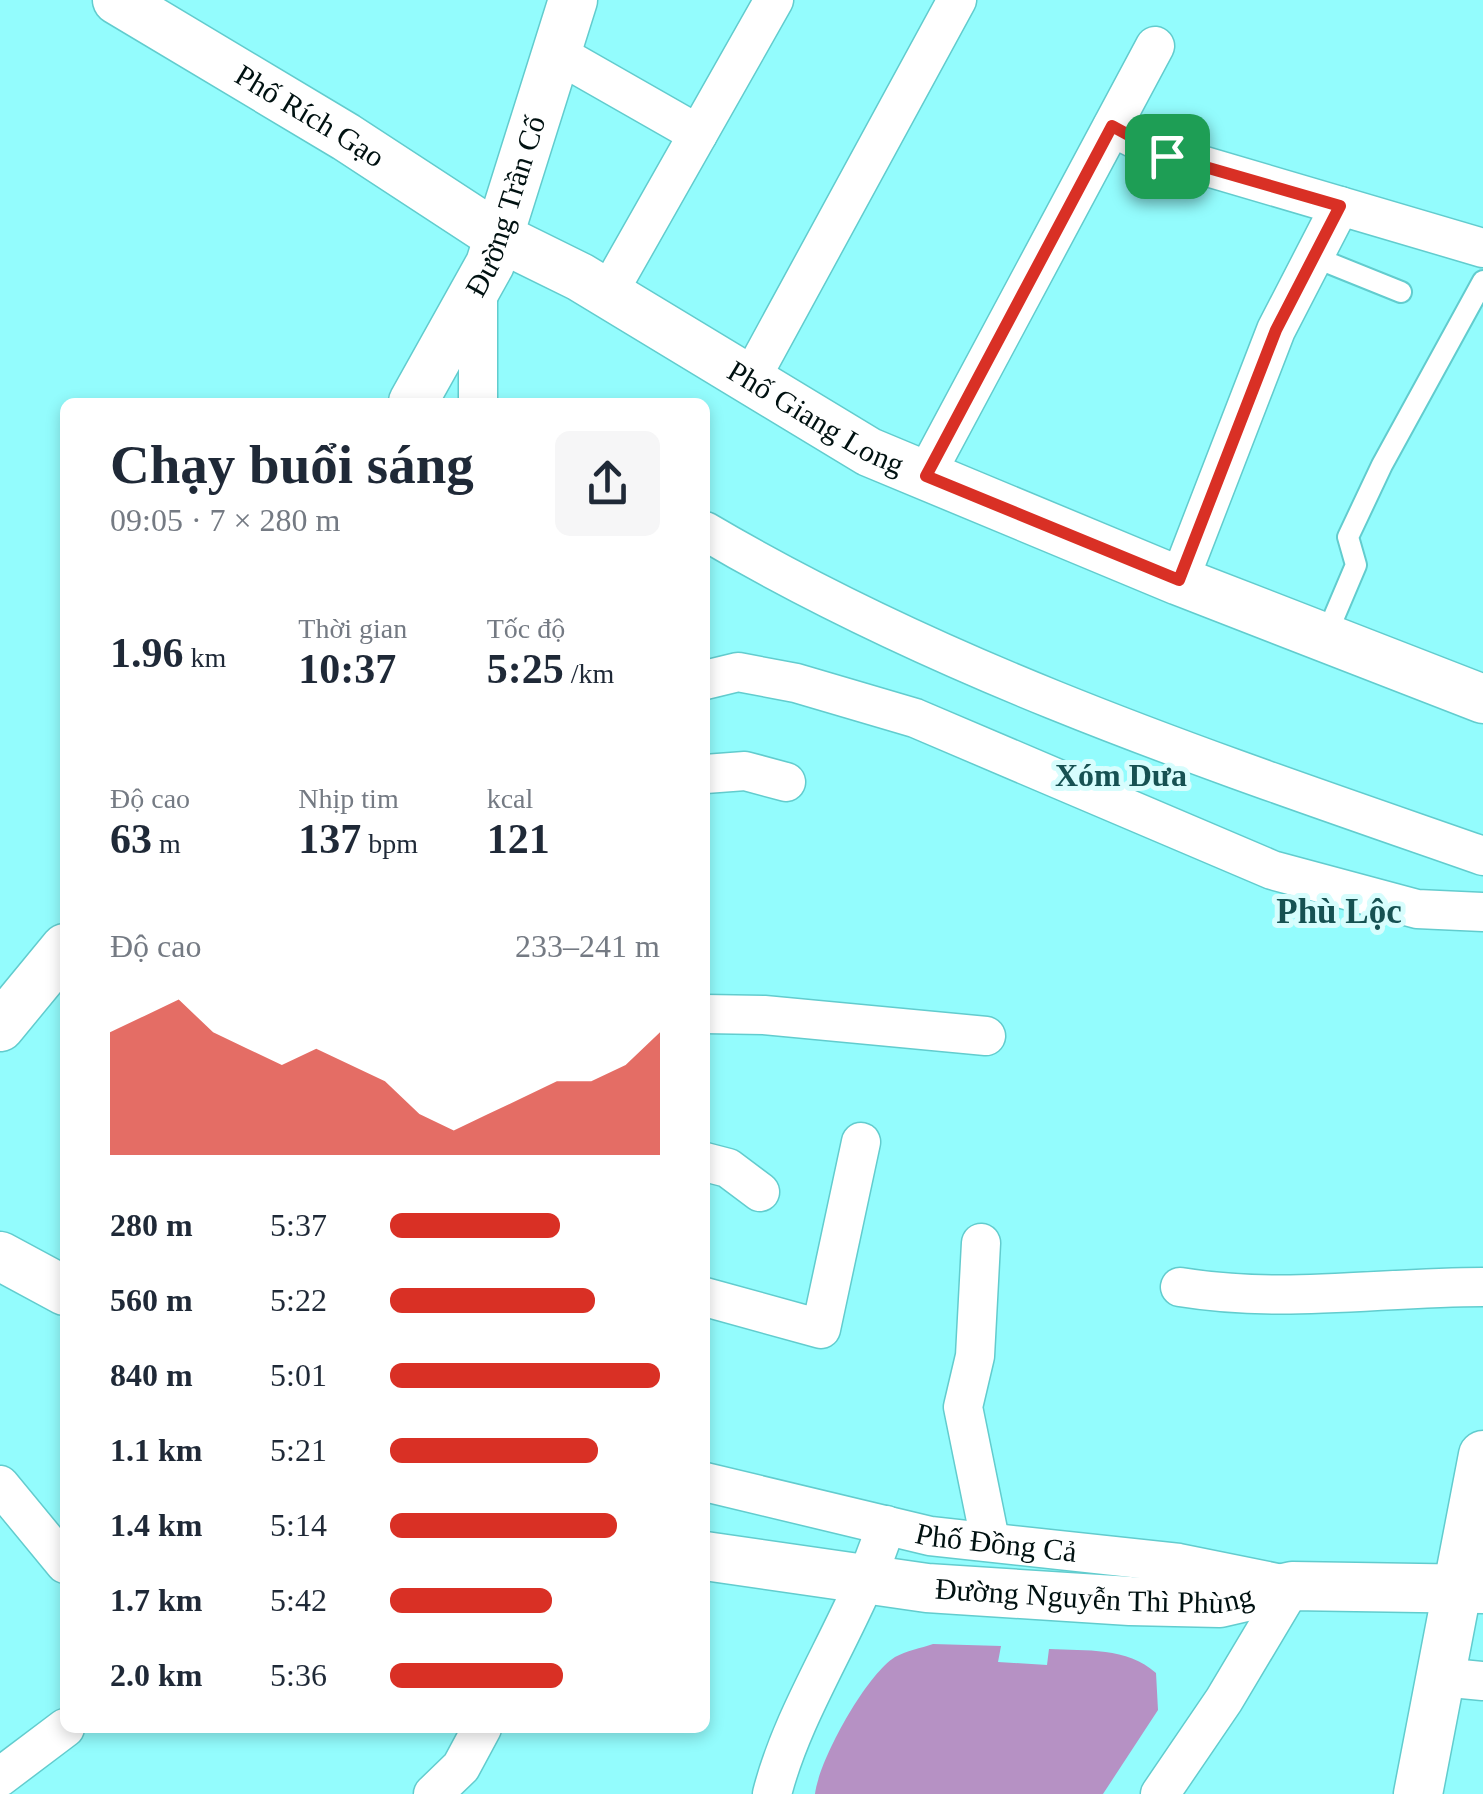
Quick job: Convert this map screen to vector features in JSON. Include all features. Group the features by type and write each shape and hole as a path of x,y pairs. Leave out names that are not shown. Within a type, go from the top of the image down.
{"street":[{"name":"Phố Rích Gạo","path":"117,0 346,137 499,237"},
{"name":"Đường Trần Cố","path":"415,398 478,285 499,237 573,0"},
{"path":"608,293 774,0"},
{"path":"750,380 957,0"},
{"path":"926,476 1155,46"},
{"path":"556,53 698,134"},
{"path":"1112,126 1167,156 1483,248"},
{"path":"1179,580 1276,330 1340,206"},
{"name":"Phố Giang Long","path":"499,237 608,293 869,452 1325,639 1483,699"},
{"path":"478,285 478,398"},
{"path":"710,535 776,573 967,667 1202,758 1483,856"},
{"path":"710,679 738,672 796,683 915,718 1272,870 1417,910 1483,912"},
{"path":"710,774 745,771 786,782"},
{"path":"0,1027 60,954"},
{"path":"710,1014 764,1015 986,1036"},
{"path":"710,1299 822,1329 861,1142"},
{"path":"710,1163 728,1168 760,1192"},
{"path":"981,1243 975,1356 963,1407 990,1540"},
{"path":"0,1256 60,1288"},
{"path":"1180,1287 1239,1296 1304,1298 1398,1287 1483,1288"},
{"path":"1418,1794 1462,1679 1483,1454"},
{"name":"Phố Đồng Cả","path":"710,1483 930,1536 1179,1563 1292,1586"},
{"path":"0,1484 60,1558"},
{"path":"772,1794 780,1760 870,1580 886,1525"},
{"name":"Đường Nguyễn Thì Phùng","path":"710,1557 986,1593 1220,1603 1292,1586 1470,1590"},
{"path":"1160,1794 1224,1700 1292,1586"},
{"path":"0,1777 60,1732"},
{"path":"433,1794 461,1768 479,1733"}],"lane":[{"path":"1314,257 1400,292"},
{"path":"1325,639 1356,565 1348,537 1382,464 1483,281"}],"shaded area":[{"path":"933,1644 1001,1646 998,1662 1047,1665 1049,1649 1119,1655 1156,1673 1158,1710 1103,1794 815,1794 834,1740 871,1681 895,1657"}],"district":[{"name":"Xóm Dưa","path":"1121,775"},
{"name":"Phù Lộc","path":"1339,911"}],"route":[{"path":"1112,126 1167,156 1340,206 1276,330 1179,580 926,476 1112,126"}]}
